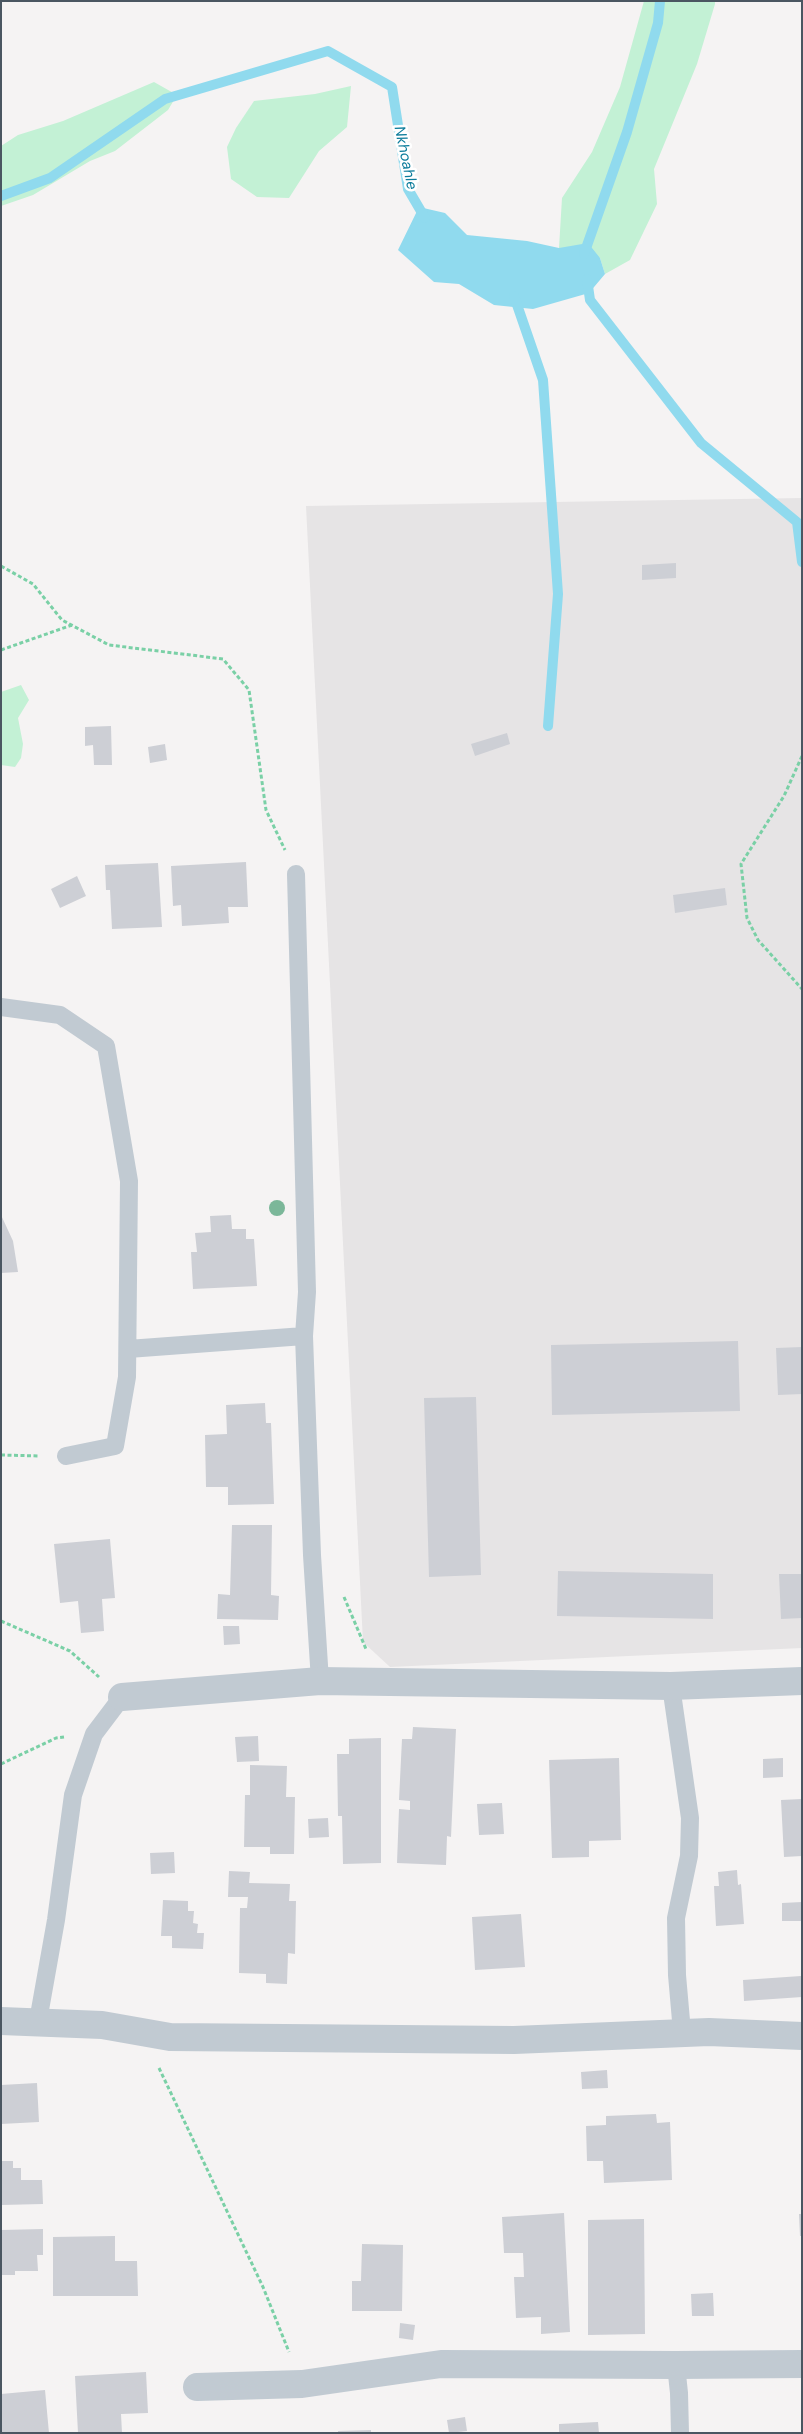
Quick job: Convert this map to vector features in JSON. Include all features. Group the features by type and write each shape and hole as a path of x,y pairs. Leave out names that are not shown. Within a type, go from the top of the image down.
{"street":[{"path":"122,1698 320,1680 671,1686 802,1680"},
{"path":"1,2021 102,2025 170,2037 514,2040 682,2032 802,2036"},
{"path":"197,2387 302,2384 441,2364 676,2366 802,2364"}],"lane":[{"path":"296,874 307,1292 304,1336 312,1555 320,1680"},
{"path":"1,1007 60,1015 106,1046 129,1181 127,1377 115,1446 66,1456"},
{"path":"128,1349 304,1336"},
{"path":"671,1686 690,1818 689,1856 676,1918 677,1975 682,2032"},
{"path":"38,2021 56,1920 73,1795 94,1734 122,1698"},
{"path":"676,2366 680,2393 680,2433"}],"path":[{"path":"1,566 33,584 62,620 109,644 223,659 249,690 266,810 296,874"},
{"path":"1,650 72,624"},
{"path":"802,756 784,796 741,864 747,918 758,940 802,989"},
{"path":"1,1455 66,1456"},
{"path":"342,1594 363,1646 400,1682"},
{"path":"1,1621 70,1651 122,1698"},
{"path":"1,1764 56,1738 94,1734"},
{"path":"170,2037 158,2070 263,2287 302,2384"}],"shaded area":[{"path":"802,498 802,1648 390,1667 363,1642 306,506"}],"green space":[{"path":"644,1 715,1 715,4 697,64 654,169 657,204 630,260 605,274 600,258 559,248 562,198 592,152 620,87"},
{"path":"154,82 177,95 168,110 115,151 90,161 33,195 1,206 1,146 18,135 63,121"},
{"path":"351,86 347,127 319,151 289,198 257,197 231,179 227,147 236,128 254,101 315,94"},
{"path":"21,685 29,700 18,718 23,744 21,758 15,767 1,765 1,692"}],"water":[{"path":"419,207 445,213 467,235 527,241 559,248 588,243 600,258 605,274 589,293 533,309 494,305 459,284 434,282 398,250"}],"building":[{"path":"676,563 676,578 642,580 642,565"},
{"path":"111,726 112,765 94,765 93,745 85,746 85,727"},
{"path":"507,733 510,744 475,756 471,744"},
{"path":"165,744 167,760 150,763 148,747"},
{"path":"246,862 248,907 228,907 229,923 182,926 181,905 173,906 171,866"},
{"path":"158,863 162,927 112,929 110,890 106,890 105,865"},
{"path":"77,876 86,896 60,908 51,889"},
{"path":"725,888 727,905 675,913 673,895"},
{"path":"1,1215 13,1241 18,1272 1,1273"},
{"path":"231,1215 232,1229 246,1229 246,1239 254,1239 257,1286 193,1289 191,1252 197,1252 195,1233 211,1232 210,1216"},
{"path":"738,1341 740,1411 552,1415 551,1345"},
{"path":"802,1347 802,1394 778,1395 776,1348"},
{"path":"476,1397 481,1575 429,1577 424,1398"},
{"path":"265,1403 266,1423 271,1423 274,1504 228,1505 228,1487 206,1487 205,1435 227,1434 226,1405"},
{"path":"232,1525 272,1525 271,1595 279,1596 278,1620 217,1619 218,1594 230,1595"},
{"path":"110,1539 115,1598 102,1599 104,1631 81,1633 78,1601 60,1603 54,1544"},
{"path":"558,1571 713,1574 713,1619 557,1616"},
{"path":"779,1574 802,1574 802,1618 781,1619"},
{"path":"223,1626 239,1626 240,1644 224,1645"},
{"path":"413,1727 456,1729 451,1837 447,1836 446,1865 397,1863 399,1809 410,1810 410,1801 399,1800 402,1739 412,1739"},
{"path":"258,1736 259,1761 237,1762 235,1737"},
{"path":"381,1738 381,1863 343,1864 342,1816 338,1816 337,1754 349,1754 349,1739"},
{"path":"619,1758 621,1840 589,1841 589,1857 552,1858 549,1760"},
{"path":"783,1758 783,1777 763,1778 763,1759"},
{"path":"250,1765 287,1766 286,1797 295,1797 294,1854 270,1854 270,1847 244,1847 245,1795 250,1795"},
{"path":"802,1799 802,1856 784,1857 781,1800"},
{"path":"502,1803 504,1834 479,1835 477,1804"},
{"path":"328,1818 329,1837 309,1838 308,1819"},
{"path":"174,1852 175,1873 151,1874 150,1853"},
{"path":"737,1870 738,1885 741,1884 744,1924 716,1926 714,1886 719,1886 718,1872"},
{"path":"229,1871 250,1872 249,1883 290,1884 289,1901 296,1901 295,1954 288,1953 287,1984 266,1983 266,1974 239,1973 240,1908 247,1908 248,1897 228,1897"},
{"path":"163,1900 188,1901 188,1911 194,1911 193,1923 198,1924 197,1933 204,1933 203,1949 172,1948 172,1936 161,1936"},
{"path":"802,1902 802,1921 782,1921 782,1903"},
{"path":"521,1914 525,1967 475,1970 472,1917"},
{"path":"801,1976 802,1997 744,2001 743,1980"},
{"path":"607,2070 608,2088 582,2089 581,2072"},
{"path":"37,2083 39,2122 1,2124 1,2085"},
{"path":"656,2114 657,2123 670,2122 672,2180 604,2183 603,2161 587,2161 586,2126 606,2125 606,2116"},
{"path":"1,2161 13,2161 13,2168 21,2168 21,2180 42,2180 43,2204 1,2205"},
{"path":"564,2213 570,2332 541,2334 541,2317 516,2318 514,2277 524,2277 523,2253 504,2253 502,2217"},
{"path":"799,2214 802,2214 802,2236 800,2236"},
{"path":"644,2219 645,2334 588,2335 588,2220"},
{"path":"43,2229 43,2255 37,2255 38,2271 15,2271 15,2275 1,2275 1,2230"},
{"path":"115,2236 115,2261 137,2261 138,2296 53,2296 53,2237"},
{"path":"362,2244 403,2245 402,2311 352,2311 352,2281 361,2281"},
{"path":"713,2293 714,2316 692,2316 691,2294"},
{"path":"400,2323 415,2325 413,2340 399,2338"},
{"path":"146,2372 148,2413 121,2414 122,2433 78,2433 75,2376"},
{"path":"45,2390 49,2433 1,2433 1,2394"},
{"path":"465,2417 467,2431 449,2433 447,2420"},
{"path":"598,2422 599,2433 559,2433 559,2424"},
{"path":"371,2430 371,2433 338,2433 338,2431"}],"waterway":[{"name":"Nkhoahle","path":"584,254 627,132 658,23 660,1"},
{"name":"Nkhoahle","path":"1,196 50,178 165,99 328,51 392,87 408,189 425,218"},
{"path":"587,279 590,300 701,443 797,522 802,562"},
{"path":"514,296 543,380 558,594 548,726"}]}
